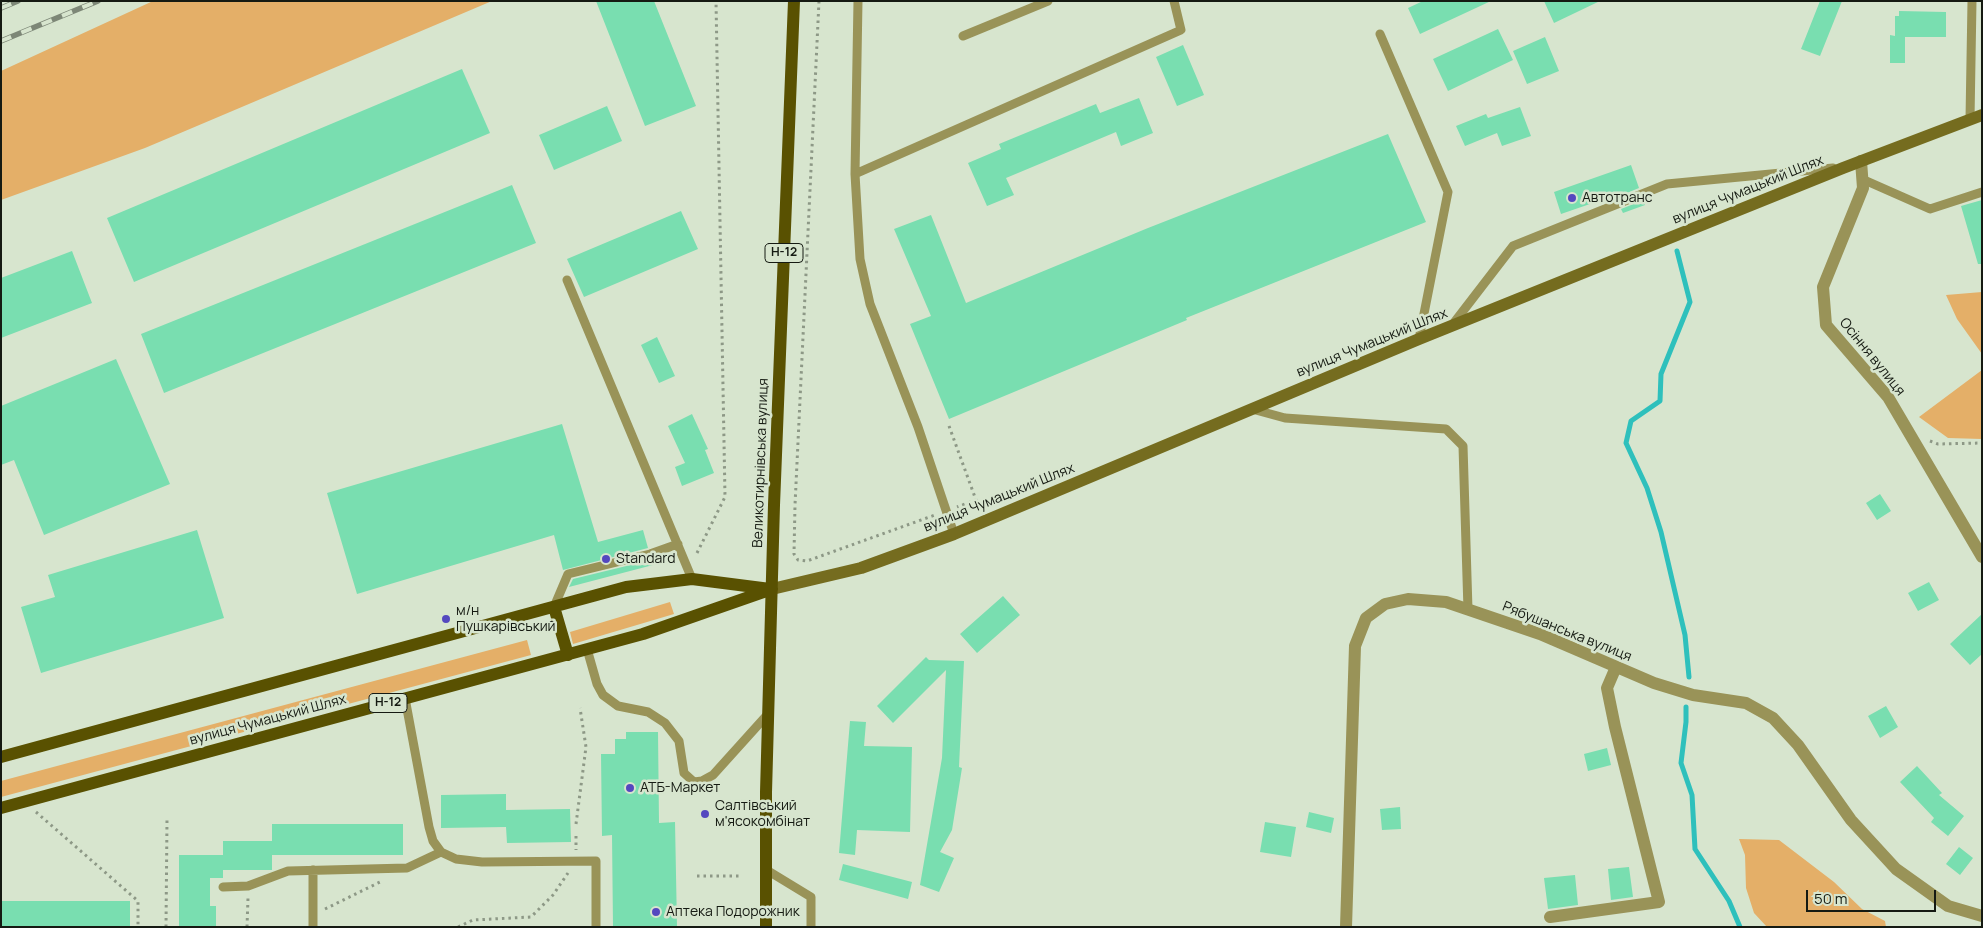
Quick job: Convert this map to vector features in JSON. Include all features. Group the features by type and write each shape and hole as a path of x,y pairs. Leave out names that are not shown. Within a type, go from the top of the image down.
{"main road":[{"name":"Великотирнівська вулиця","path":"766,927 765,869 768,714 794,1"},
{"name":"вулиця Чумацький Шлях","path":"1,808 568,655 643,634 772,589 861,568 954,534 1419,339 1843,168 1976,117"},
{"name":"вулиця Чумацький Шлях","path":"1,757 626,587 692,579 772,589"},
{"path":"554,606 568,655"}],"street":[{"name":"Осіння вулиця","path":"1861,161 1863,188 1824,287 1826,325 1888,397 1982,557"},
{"name":"Рябушанська вулиця","path":"1346,927 1355,646 1366,618 1386,604 1408,599 1446,602 1540,634 1654,683 1693,695 1746,703 1773,718 1798,745 1851,820 1896,869 1948,906 1982,916"},
{"path":"1550,916 1659,902 1606,688 1616,667"}],"lane":[{"path":"858,1 855,174 860,259 870,304 918,427 954,534"},
{"path":"963,36 1048,1"},
{"path":"855,174 1181,30 1174,1"},
{"path":"1972,1 1976,117"},
{"path":"1380,34 1448,192 1419,339"},
{"path":"1451,326 1513,246 1522,242 1667,184 1843,168"},
{"path":"1862,179 1930,209 1982,192"},
{"path":"568,280 692,579"},
{"path":"1252,409 1285,418 1446,429 1463,446 1468,610"},
{"path":"554,606 568,574 650,554 678,544"},
{"path":"587,649 597,684 603,695 618,706 648,712 665,723 679,740 681,764 684,773 691,780 698,782 713,775 768,714"},
{"path":"405,698 429,827 433,841 441,852 456,859 482,862 596,861 596,927"},
{"path":"223,887 248,886 288,871 407,868 441,852"},
{"path":"765,869 811,897 811,927"},
{"path":"314,870 314,927"}],"path":[{"path":"696,553 725,497 716,1"},
{"path":"819,1 794,505 794,554 798,560 807,561 976,500 949,426"},
{"path":"1911,436 1938,444 1982,443"},
{"path":"576,824 586,748 580,708"},
{"path":"25,802 138,901 138,927"},
{"path":"166,927 167,819"},
{"path":"458,927 473,920 531,917 553,895 576,861"},
{"path":"697,876 740,876"},
{"path":"314,914 382,881"}],"shaded area":[{"path":"153,1 492,1 145,148 1,200 1,71"},
{"path":"1982,292 1982,354 1957,319 1946,295"},
{"path":"1982,370 1982,439 1948,438 1919,417"},
{"path":"670,602 674,614 573,644 570,632"},
{"path":"527,640 531,655 1,797 1,781"},
{"path":"1739,839 1779,840 1834,882 1862,909 1885,921 1886,927 1767,927 1754,913 1746,888 1745,855"}],"building":[{"path":"596,1 654,1 696,106 645,126"},
{"path":"1423,1 1491,1 1420,34 1408,8"},
{"path":"1544,1 1600,1 1554,23"},
{"path":"1820,1 1842,1 1820,56 1801,49"},
{"path":"1899,11 1946,12 1946,37 1905,37 1905,63 1890,63 1890,35 1895,36 1895,16 1899,16"},
{"path":"1498,29 1513,60 1448,91 1433,59"},
{"path":"1545,37 1559,71 1527,84 1513,51"},
{"path":"1183,45 1204,95 1177,106 1156,57"},
{"path":"462,69 490,133 134,282 107,218"},
{"path":"1139,98 1153,133 1121,146 1116,132 1006,178 1014,195 987,206 968,163 1001,149 999,144 1096,104 1100,113"},
{"path":"607,106 622,141 554,170 539,135"},
{"path":"1520,107 1531,136 1502,146 1497,133 1465,146 1456,126 1486,114 1488,118"},
{"path":"1388,134 1426,222 1186,318 1187,320 949,419 910,324 931,316 894,229 931,215 966,303 1148,228"},
{"path":"1631,165 1639,188 1617,197 1616,195 1561,214 1554,192"},
{"path":"512,185 536,243 164,393 141,334"},
{"path":"1644,200 1645,205 1623,213 1621,209"},
{"path":"1982,200 1982,264 1978,264 1961,206"},
{"path":"681,211 698,249 584,297 567,259"},
{"path":"72,251 92,303 1,338 1,278"},
{"path":"657,337 675,376 659,383 641,345"},
{"path":"116,359 170,484 44,535 14,460 1,465 1,406"},
{"path":"692,414 708,449 705,450 714,473 682,486 675,467 685,463 668,426"},
{"path":"562,424 598,542 643,530 648,548 563,570 554,535 357,594 327,493"},
{"path":"1880,494 1891,511 1877,520 1866,503"},
{"path":"197,530 224,618 41,673 21,607 55,597 48,575"},
{"path":"651,560 653,565 569,587 573,579"},
{"path":"1929,582 1939,600 1918,611 1908,593"},
{"path":"1003,596 1020,615 977,653 960,634"},
{"path":"1982,614 1982,654 1970,665 1950,644"},
{"path":"926,657 929,660 964,661 959,767 962,768 952,830 940,852 954,858 939,892 920,885 942,758 946,670 893,723 877,706"},
{"path":"1886,706 1898,727 1880,738 1868,716"},
{"path":"850,721 866,722 864,746 912,747 910,832 857,830 855,855 839,853"},
{"path":"626,732 658,732 659,823 675,822 677,927 613,927 612,835 602,836 601,754 615,754 615,739 626,739"},
{"path":"1607,748 1611,765 1588,771 1584,754"},
{"path":"1917,766 1942,793 1939,795 1964,816 1948,836 1931,822 1934,818 1900,782"},
{"path":"506,794 506,810 570,809 571,842 507,843 506,827 441,828 441,795"},
{"path":"1400,807 1401,829 1382,830 1380,809"},
{"path":"1309,812 1334,818 1331,833 1306,827"},
{"path":"1265,822 1296,827 1291,857 1260,852"},
{"path":"272,824 403,824 403,855 272,855 272,870 223,870 223,878 210,878 210,906 216,906 216,927 179,927 179,855 223,855 223,841 272,841"},
{"path":"1959,847 1973,858 1960,875 1946,864"},
{"path":"843,864 912,882 908,899 839,880"},
{"path":"1629,867 1633,897 1611,900 1608,869"},
{"path":"1575,875 1578,905 1548,909 1544,878"},
{"path":"1,901 130,901 130,927 1,927"}],"waterway":[{"path":"1677,251 1690,302 1661,374 1660,401 1631,421 1626,443 1647,488 1661,532 1685,635 1689,677"},
{"path":"1686,707 1681,763 1692,795 1695,849 1729,901 1740,927"}],"railway":[{"path":"1,8 18,1"},
{"path":"1,41 98,1"}],"place":[{"name":"Автотранс","path":"1572,198"},
{"name":"Standard","path":"606,559"},
{"name":"м/н Пушкарівський","path":"446,619"},
{"name":"АТБ-Маркет","path":"630,788"},
{"name":"Салтівський м'ясокомбінат","path":"705,814"},
{"name":"Аптека Подорожник","path":"656,912"}]}
